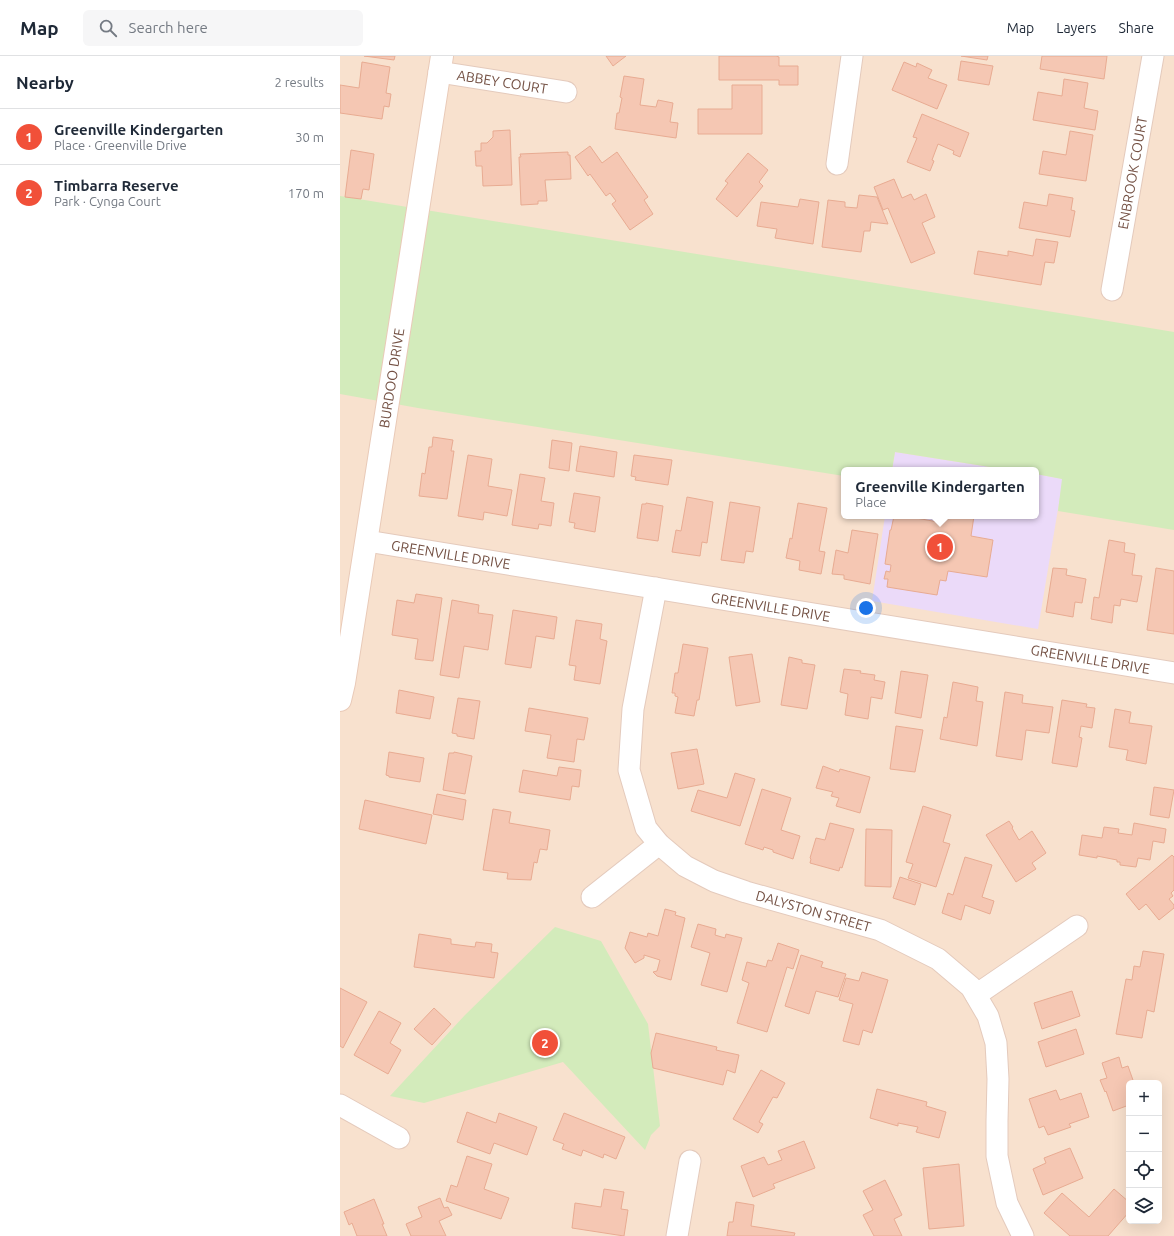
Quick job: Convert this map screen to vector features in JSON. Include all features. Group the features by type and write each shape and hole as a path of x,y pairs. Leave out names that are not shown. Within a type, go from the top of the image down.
{"street":[{"path":"837,164 852,56"},
{"name":"ENBROOK COURT","path":"1112,290 1153,56"},
{"name":"ABBEY COURT","path":"440,64 566,92"},
{"name":"BURDOO DRIVE","path":"340,700 367,541 440,64"},
{"name":"GREENVILLE DRIVE","path":"367,541 1174,673"},
{"name":"DALYSTON STREET","path":"656,588 633,709 629,770 646,828 659,844 685,866 714,881 746,892 880,930 938,959 971,987 988,1016 996,1043 998,1079 997,1156 1007,1204 1023,1236"},
{"path":"592,897 659,844"},
{"path":"976,995 1077,926"},
{"path":"340,1105 399,1138"},
{"path":"677,1236 690,1161"}],"shaded area":[{"path":"340,56 1174,56 1174,1236 340,1236"},
{"path":"895,452 990,467 892,467"},
{"path":"1039,475 1063,479 1038,629 872,601 885,519 1039,519"}],"green space":[{"path":"340,196 1174,332 1174,530 1058,511 1062,479 1039,475 1039,467 990,467 895,452 892,467 841,467 841,476 418,408 340,394"},
{"path":"555,927 601,941 648,1024 660,1126 651,1135 645,1150 563,1062 424,1103 390,1096 465,1015"}],"building":[{"path":"364,56 395,56 394,60"},
{"path":"606,56 626,56 613,66"},
{"path":"719,56 779,57 779,66 798,66 798,85 779,85 779,80 719,80"},
{"path":"961,56 988,56 987,60"},
{"path":"1042,56 1107,56 1104,79 1040,69"},
{"path":"961,61 993,66 989,85 958,80"},
{"path":"362,62 390,67 386,93 391,94 389,107 384,106 382,119 340,113 340,85 359,88"},
{"path":"904,62 916,67 917,63 932,70 928,78 947,85 937,109 892,90"},
{"path":"624,76 644,79 640,105 656,107 658,100 673,103 670,122 678,123 676,138 615,129 617,113 619,113 622,98 620,97"},
{"path":"1064,79 1088,83 1084,108 1098,111 1095,130 1033,120 1038,92 1062,96"},
{"path":"732,85 762,85 762,134 698,134 698,109 732,109"},
{"path":"922,114 969,133 960,157 953,154 954,151 938,144 932,160 934,161 930,171 907,162 917,138 913,137"},
{"path":"510,130 512,185 483,186 482,166 476,166 475,151 481,151 481,143 487,143 493,137 493,131"},
{"path":"1070,131 1093,135 1086,181 1039,174 1043,151 1066,155"},
{"path":"590,146 602,163 617,152 648,197 644,200 653,214 630,230 612,204 616,201 610,193 606,196 590,174 588,176 575,157"},
{"path":"351,150 374,154 369,190 363,189 361,199 345,197"},
{"path":"568,152 568,155 570,155 571,179 545,180 547,201 538,201 538,204 521,205 520,154"},
{"path":"748,153 768,170 759,182 763,186 737,217 716,199 728,183 725,181"},
{"path":"894,179 902,198 911,194 914,200 926,194 935,217 922,223 935,253 911,263 888,208 883,210 874,187"},
{"path":"1049,194 1073,198 1071,210 1075,211 1070,237 1019,228 1024,202 1047,206"},
{"path":"859,195 877,197 888,224 871,222 870,231 864,231 861,252 822,247 828,200 845,202 845,207 857,208"},
{"path":"800,199 819,202 813,244 775,238 777,229 757,226 761,202 798,207"},
{"path":"1036,239 1058,242 1054,263 1045,262 1041,285 974,274 978,251 1008,256 1008,251 1033,256"},
{"path":"433,437 453,440 451,451 454,451 447,499 419,496 422,473 425,474 429,447 432,447"},
{"path":"552,440 572,443 569,471 549,468"},
{"path":"580,446 617,452 614,477 576,471"},
{"path":"468,455 492,459 488,486 512,490 507,516 484,512 483,520 458,516"},
{"path":"634,455 672,460 668,485 635,480 636,477 631,476"},
{"path":"520,474 545,478 541,501 554,503 551,526 539,524 538,529 512,525"},
{"path":"574,493 600,497 595,532 574,528 575,523 569,522"},
{"path":"687,497 713,502 707,543 702,542 700,556 672,552 676,530 681,531"},
{"path":"730,502 760,507 753,552 746,551 744,563 721,560"},
{"path":"646,503 663,506 658,541 637,538 642,504"},
{"path":"798,503 827,508 819,551 825,552 821,574 799,570 800,561 786,558 790,538 792,539"},
{"path":"893,519 922,519 938,522 938,519 974,519 971,536 993,540 987,577 948,571 946,581 940,580 937,595 887,587 888,579 884,579 886,571 890,572 891,565 885,564"},
{"path":"852,530 878,534 870,584 844,579 844,575 832,574 836,550 848,553"},
{"path":"1109,540 1125,543 1124,552 1135,554 1132,575 1142,576 1137,602 1121,599 1120,606 1114,605 1112,623 1091,619 1094,597 1099,598"},
{"path":"1053,568 1067,569 1066,575 1086,579 1082,603 1075,602 1073,617 1046,612"},
{"path":"1156,568 1174,571 1174,634 1147,630"},
{"path":"416,594 442,598 433,661 415,659 418,639 392,635 397,600 414,603"},
{"path":"452,600 479,605 478,613 493,615 488,650 464,646 459,678 440,675"},
{"path":"513,610 557,617 554,639 536,636 531,668 505,664"},
{"path":"576,620 602,624 600,639 607,641 600,684 574,680 576,666 569,665"},
{"path":"683,644 708,648 699,700 697,700 694,716 675,713 678,697 675,696 675,693 672,693 675,673 678,673"},
{"path":"752,654 760,702 736,706 729,657"},
{"path":"789,657 802,660 802,663 815,665 807,709 781,705"},
{"path":"844,669 861,671 860,673 875,675 874,680 885,682 882,699 871,697 868,719 845,715 848,694 840,692"},
{"path":"901,671 928,675 921,718 895,713"},
{"path":"953,682 978,687 976,701 983,702 977,746 940,739 944,717 947,718"},
{"path":"399,690 434,697 430,719 396,713"},
{"path":"1005,692 1023,695 1022,703 1053,707 1049,733 1026,730 1022,760 996,756"},
{"path":"458,698 480,701 474,739 457,736 457,734 452,733"},
{"path":"1062,700 1087,704 1086,707 1095,708 1092,728 1081,726 1079,737 1082,738 1077,767 1052,763"},
{"path":"529,708 588,718 584,740 577,739 574,762 547,758 551,735 525,731"},
{"path":"1115,709 1131,712 1129,723 1152,726 1146,764 1126,760 1128,750 1109,747"},
{"path":"896,726 923,730 915,772 890,769"},
{"path":"697,749 704,784 678,789 671,753"},
{"path":"389,752 424,758 420,782 389,777 386,775"},
{"path":"454,752 472,756 465,794 443,790 449,753"},
{"path":"823,766 839,772 840,769 870,777 860,813 836,806 839,798 831,796 833,792 816,788"},
{"path":"559,767 581,770 579,787 572,786 570,800 519,792 523,770 557,776"},
{"path":"735,773 755,779 740,826 691,811 698,790 727,798"},
{"path":"1154,787 1174,790 1169,818 1150,815"},
{"path":"762,789 791,798 781,830 800,836 793,859 764,847 763,850 745,844"},
{"path":"437,794 466,800 463,820 433,814"},
{"path":"365,800 432,815 426,844 359,829"},
{"path":"923,806 951,815 943,842 950,844 936,887 908,878 913,864 906,862"},
{"path":"493,809 511,812 509,823 550,830 547,850 540,849 537,863 534,862 531,880 507,879 508,873 483,870"},
{"path":"1009,821 1019,840 1032,831 1046,853 1032,863 1036,869 1016,882 986,835"},
{"path":"830,823 854,829 842,868 840,867 839,871 810,863 816,838 825,840"},
{"path":"1134,823 1166,829 1164,843 1153,841 1150,860 1138,858 1136,867 1120,865 1120,862 1117,862 1117,860 1097,856 1097,858 1079,855 1082,835 1102,838 1104,827 1119,829 1118,833 1132,835"},
{"path":"866,829 892,830 891,887 865,886"},
{"path":"1172,855 1174,857 1174,890 1171,893 1173,896 1169,899 1174,905 1174,908 1159,920 1146,904 1139,910 1126,894"},
{"path":"965,857 992,865 982,897 994,901 990,914 965,905 961,920 942,913 948,893 953,895"},
{"path":"900,877 921,884 915,905 893,898"},
{"path":"665,909 676,912 675,915 685,918 671,980 657,976 653,972 657,971 660,960 644,955 644,958 635,963 625,948 630,932 647,937 648,933 658,936"},
{"path":"698,924 716,929 715,935 725,938 726,934 742,938 727,992 701,985 710,953 691,947"},
{"path":"419,934 451,939 451,944 475,947 476,942 492,944 491,952 498,953 494,978 414,967"},
{"path":"778,943 799,950 793,969 787,967 767,1032 737,1023 749,983 742,980 747,962 766,967 768,960 772,961"},
{"path":"1143,951 1164,954 1154,1012 1147,1010 1142,1038 1116,1034 1126,979 1132,980 1134,966 1140,967"},
{"path":"801,955 823,962 821,967 846,974 838,997 816,991 809,1014 785,1006"},
{"path":"862,972 888,980 872,1033 863,1030 859,1045 843,1041 853,1004 839,1000 846,978 859,981"},
{"path":"340,988 367,1002 343,1048 340,1046"},
{"path":"1072,991 1080,1016 1042,1029 1034,1003"},
{"path":"434,1008 451,1024 432,1045 414,1029"},
{"path":"379,1011 401,1023 390,1043 401,1050 388,1074 354,1055"},
{"path":"1076,1029 1084,1054 1046,1067 1038,1042"},
{"path":"656,1033 717,1047 716,1050 739,1055 735,1073 727,1070 723,1085 653,1068 651,1053"},
{"path":"1119,1057 1122,1068 1128,1066 1133,1080 1126,1080 1126,1106 1113,1111 1106,1091 1105,1092 1100,1080 1107,1078 1102,1063"},
{"path":"761,1070 785,1083 777,1098 773,1097 759,1122 763,1124 758,1133 733,1119"},
{"path":"877,1089 927,1102 926,1106 946,1112 939,1138 916,1132 918,1127 898,1123 898,1126 870,1118"},
{"path":"1056,1090 1060,1100 1081,1093 1089,1117 1069,1124 1071,1127 1048,1135 1044,1126 1039,1128 1029,1099"},
{"path":"467,1112 496,1123 499,1113 537,1127 527,1155 494,1143 490,1154 457,1142"},
{"path":"564,1113 625,1137 616,1159 604,1154 603,1158 583,1150 581,1156 562,1149 564,1144 553,1140"},
{"path":"804,1141 815,1168 773,1184 775,1188 753,1197 741,1166 764,1157 768,1165 782,1160 778,1151"},
{"path":"1070,1148 1083,1178 1043,1195 1033,1169 1046,1163 1044,1158"},
{"path":"467,1156 492,1164 484,1189 509,1198 501,1219 446,1201 451,1185 457,1187"},
{"path":"959,1164 964,1226 929,1229 923,1168"},
{"path":"885,1180 902,1215 894,1219 902,1236 874,1236 863,1215 873,1210 863,1191"},
{"path":"604,1189 624,1192 621,1209 628,1210 624,1236 572,1228 575,1203 601,1207"},
{"path":"1114,1189 1126,1199 1126,1215 1108,1236 1070,1236 1044,1213 1062,1193 1089,1217"},
{"path":"440,1198 444,1208 448,1207 452,1215 439,1221 446,1236 411,1236 406,1224 422,1217 418,1207"},
{"path":"374,1199 387,1236 357,1236 352,1223 349,1225 344,1212"},
{"path":"736,1202 754,1205 751,1226 795,1233 794,1236 727,1236 729,1222 733,1222"}],"place":[{"name":"Greenville Kindergarten","path":"940,547"},
{"name":"Timbarra Reserve","path":"545,1043"}]}
